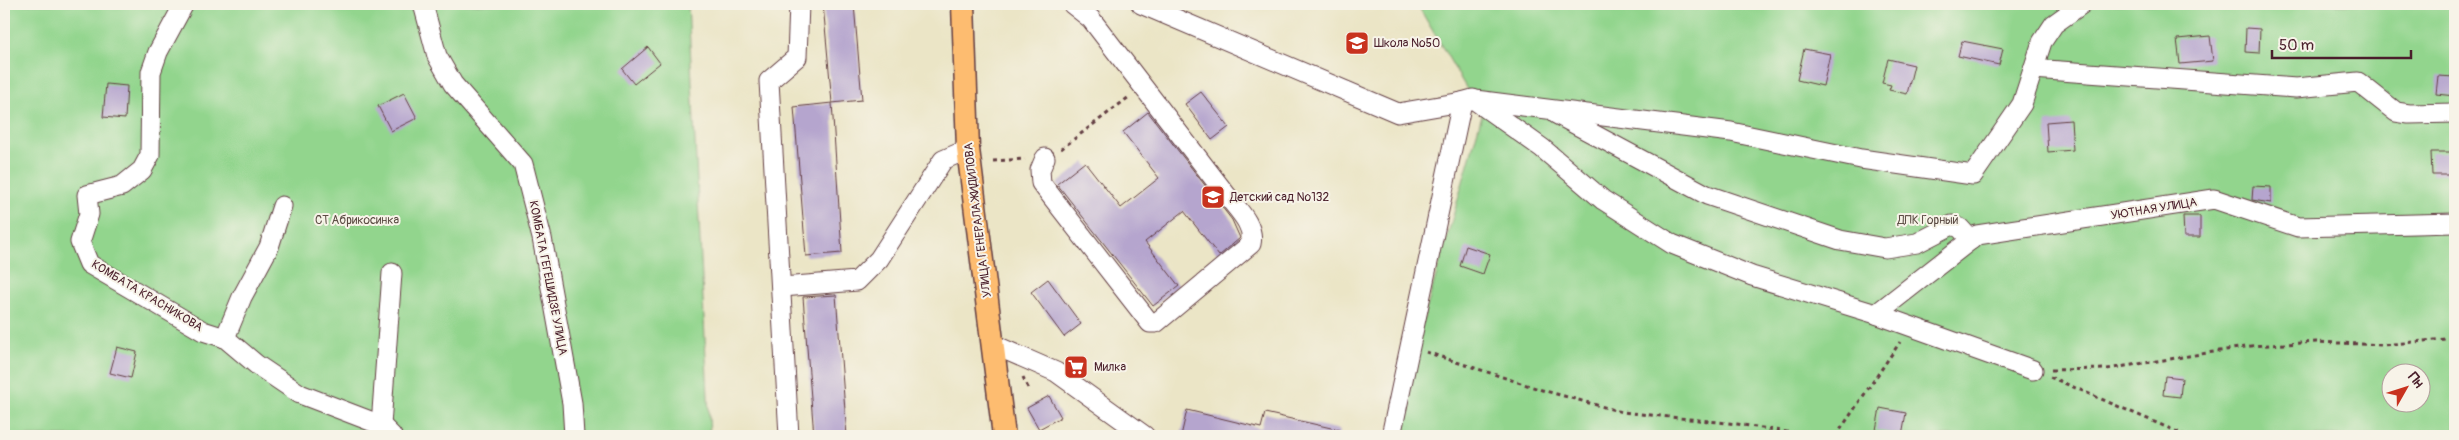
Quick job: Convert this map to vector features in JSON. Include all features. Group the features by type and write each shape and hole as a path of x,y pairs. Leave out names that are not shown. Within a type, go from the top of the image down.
{"main road":[{"name":"УЛИЦА ГЕНЕРАЛА ЖИДИЛОВА","path":"963,4 968,149 1004,436"}],"street":[{"name":"КОМБАТА КРАСНИКОВА","path":"184,4 158,52 151,72 150,155 142,170 122,186 87,194 89,214 80,242 89,264 203,331 225,338 257,365 300,394 386,431"},
{"name":"КОМБАТА ГЕГЕШИДЗЕ УЛИЦА","path":"422,4 437,56 452,84 523,164 542,238 572,403 574,436"},
{"path":"789,436 769,80 797,57 799,4"},
{"path":"1045,158 1040,170 1041,183 1150,323 1156,323 1251,244 1253,236 1249,226 1090,19 1072,4"},
{"path":"1141,4 1398,113 1468,101 1544,108 1731,132 1861,158 1973,175 2022,104 2042,42 2054,24 2082,4"},
{"path":"2033,69 2296,88 2358,82 2396,112 2409,114 2455,113"},
{"path":"1468,101 1542,148 1603,200 1672,244 1752,276 1876,314 2033,370"},
{"path":"1391,436 1410,346 1468,101"},
{"path":"1544,108 1707,195 1840,240 1885,248 1917,243 1952,225 1960,228 1971,240"},
{"path":"782,287 856,282 878,259 943,160 968,149"},
{"name":"УЮТНАЯ УЛИЦА","path":"1876,314 1976,236 2214,200 2298,227 2455,223"},
{"path":"225,338 242,297 268,248 282,206"},
{"path":"386,431 392,273"},
{"path":"992,344 1056,372 1145,436"}],"path":[{"path":"993,162 1052,156 1142,86"},
{"path":"1836,436 1911,326"},
{"path":"2033,370 2107,369 2251,346 2316,342 2383,345 2455,338"},
{"path":"1410,346 1542,390 1622,412 1737,424 1812,436"},
{"path":"2033,370 2188,436"},
{"path":"1022,374 1028,388"}],"green space":[{"name":"СТ Абрикосинка","path":"4,4 688,4 710,436 4,436"},
{"name":"ДПК Горный","path":"1417,4 2455,4 2455,436 1401,436 1415,349 1482,115"}],"building":[{"path":"823,4 854,4 862,100 832,103"},
{"path":"2246,28 2260,29 2259,53 2245,52"},
{"path":"2210,36 2213,61 2180,64 2177,39"},
{"path":"1962,41 2003,49 1999,65 1958,56"},
{"path":"648,47 660,63 634,84 622,69"},
{"path":"1804,49 1830,54 1823,86 1797,80"},
{"path":"1888,59 1914,65 1907,94 1889,90 1891,85 1882,83"},
{"path":"2438,76 2455,77 2455,96 2436,94"},
{"path":"106,84 127,86 125,119 103,117"},
{"path":"1201,92 1229,127 1212,140 1185,104"},
{"path":"404,93 417,118 391,131 378,106"},
{"path":"832,103 842,253 806,256 794,107"},
{"path":"1148,112 1232,220 1240,238 1219,256 1184,211 1145,242 1179,286 1153,306 1057,184 1085,162 1121,208 1159,178 1123,132"},
{"path":"2071,120 2073,150 2048,152 2046,122"},
{"path":"2431,152 2453,152 2453,175 2432,175"},
{"path":"2253,186 2271,187 2271,203 2252,200"},
{"path":"2183,216 2200,216 2200,237 2184,237"},
{"path":"1466,246 1490,254 1483,274 1460,266"},
{"path":"1048,279 1081,324 1064,337 1031,292"},
{"path":"836,295 847,436 814,436 803,297"},
{"path":"117,347 137,352 131,378 110,373"},
{"path":"2165,376 2182,378 2180,397 2163,395"},
{"path":"1049,396 1061,417 1039,429 1027,408"},
{"path":"1880,408 1906,413 1902,435 1876,430"},
{"path":"1187,410 1261,428 1265,413 1340,430 1339,436 1181,436"}],"place":[{"name":"Школа №50","path":"1357,43"},
{"name":"Детский сад №132","path":"1213,197"},
{"name":"Милка","path":"1076,367"}]}
